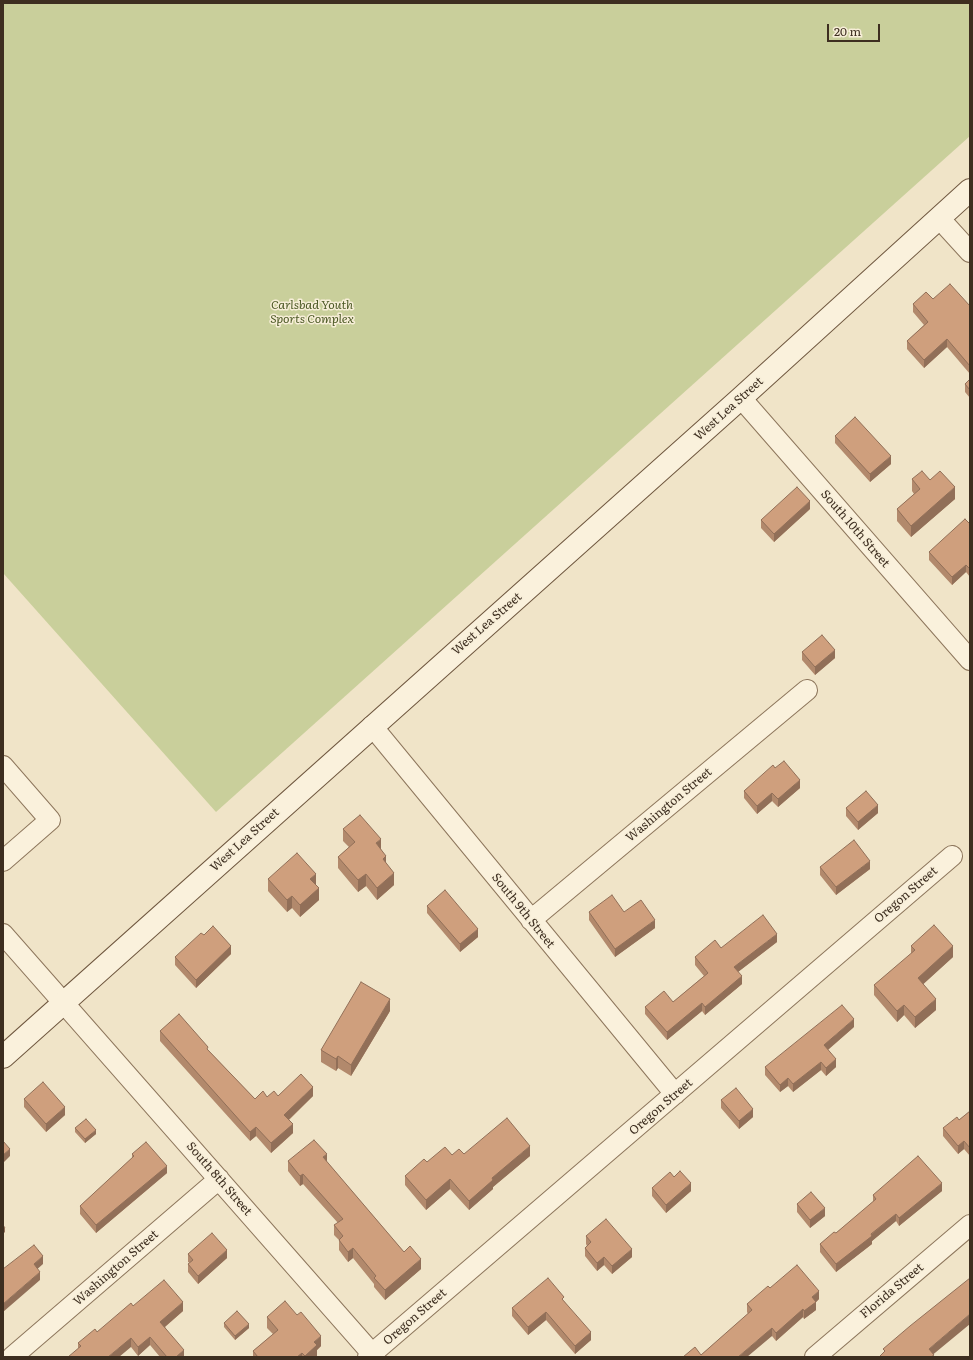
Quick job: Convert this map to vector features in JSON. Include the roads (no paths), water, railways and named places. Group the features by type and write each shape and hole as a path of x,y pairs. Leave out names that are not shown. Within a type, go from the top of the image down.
{"main road":[{"name":"West Lea Street","path":"3,1057 741,398 970,190"}],"street":[{"path":"939,218 970,252"},
{"name":"South 10th Street","path":"741,398 970,660"},
{"name":"Washington Street","path":"531,920 807,690"},
{"name":"South 9th Street","path":"372,726 675,1094"},
{"path":"3,766 50,820 3,861"},
{"name":"Oregon Street","path":"372,1356 952,856"},
{"name":"South 8th Street","path":"3,934 62,1004 220,1179 372,1356"},
{"name":"Washington Street","path":"12,1357 220,1179"},
{"name":"Florida Street","path":"815,1357 970,1225"}],"park label":[{"name":"Carlsbad Youth Sports Complex","path":"312,312"}]}
